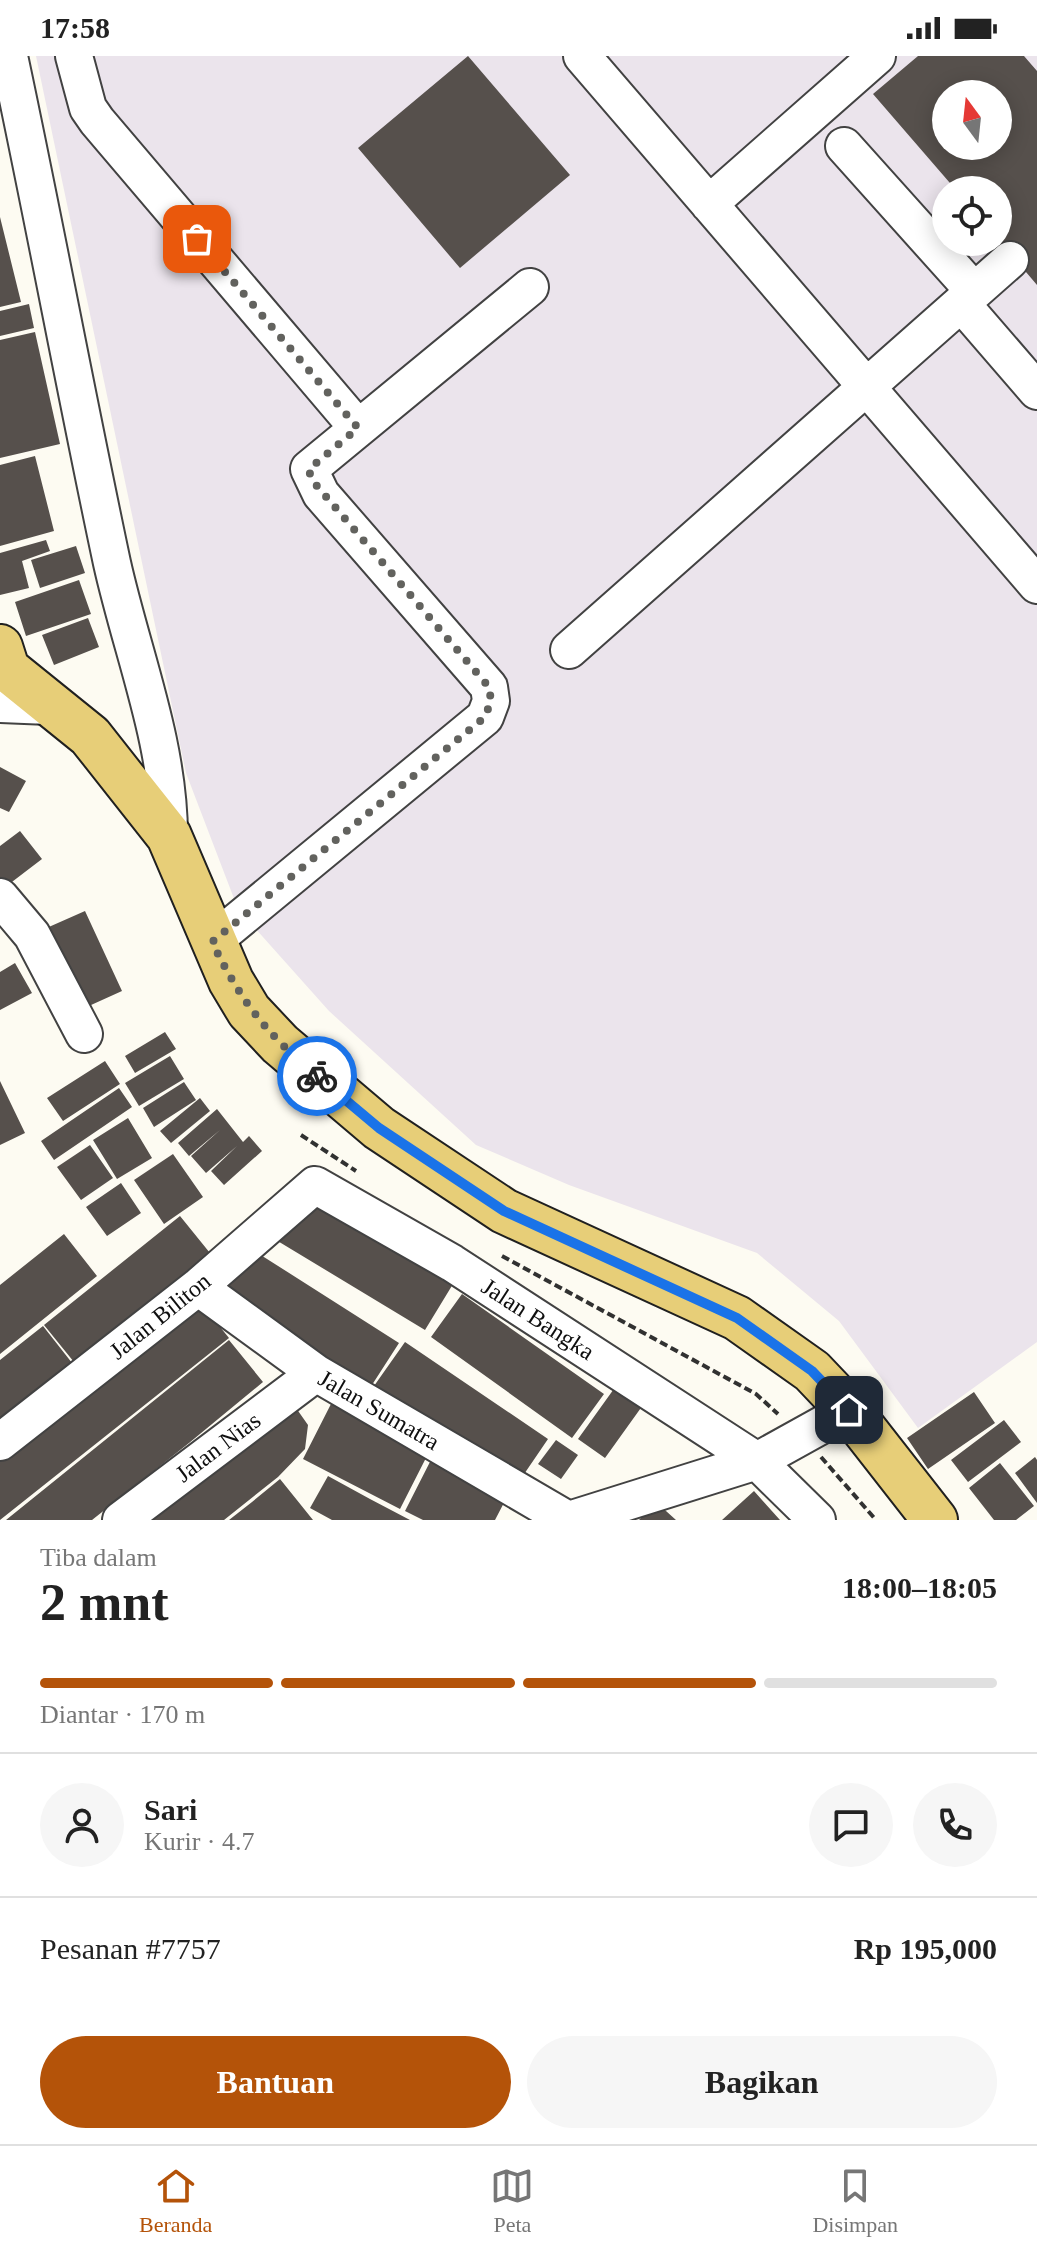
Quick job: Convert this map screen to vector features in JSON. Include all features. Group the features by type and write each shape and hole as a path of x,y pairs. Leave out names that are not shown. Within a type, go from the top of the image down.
{"main road":[{"path":"2,670 90,736 169,836 212,942 249,1011 280,1044 379,1128 504,1211 737,1318 812,1371 849,1410 935,1520"}],"street":[{"path":"9,56 115,577 150,698 169,803 169,836"},
{"path":"74,56 88,108 97,121 358,428"},
{"path":"582,56 1037,585"},
{"path":"709,204 877,56"},
{"path":"844,146 968,297 1037,391"},
{"path":"569,650 1010,260"},
{"path":"212,942 485,717 491,701 489,687 311,479 309,469 530,287"},
{"path":"0,897 32,935 84,1034"},
{"name":"Jalan Biliton","path":"0,1442 198,1287 315,1185"},
{"name":"Jalan Bangka","path":"315,1185 452,1263 757,1461 817,1520"},
{"name":"Jalan Sumatra","path":"198,1287 316,1373 569,1520"},
{"name":"Jalan Nias","path":"121,1520 316,1373"},
{"path":"569,1520 757,1461 849,1410"}],"path":[{"path":"301,1135 365,1177"},
{"path":"497,1254 756,1394 803,1438 876,1520"}],"shaded area":[{"path":"36,56 1037,56 1037,1342 918,1428 839,1321 757,1253 569,1185 476,1145 329,1011 238,909 186,773"}],"building":[{"path":"468,56 570,175 460,268 358,148"},
{"path":"918,56 1024,56 1037,71 1037,285 1012,256 1012,176 944,176 873,94"},
{"path":"0,217 21,302 0,307"},
{"path":"29,304 34,328 0,336 0,311"},
{"path":"35,332 60,444 0,458 0,340"},
{"path":"35,456 54,531 0,546 0,465"},
{"path":"46,540 50,551 22,561 29,588 0,595 0,553"},
{"path":"76,546 85,573 40,588 31,560"},
{"path":"79,580 91,614 26,636 15,602"},
{"path":"88,618 99,647 54,665 42,635"},
{"path":"0,767 26,781 9,812 0,808"},
{"path":"20,831 42,859 4,888 0,883 0,846"},
{"path":"85,911 122,991 80,1010 42,930"},
{"path":"15,963 32,993 0,1010 0,972"},
{"path":"165,1032 176,1049 135,1073 125,1056"},
{"path":"170,1056 184,1079 139,1106 125,1083"},
{"path":"105,1061 120,1084 63,1121 47,1098"},
{"path":"0,1081 25,1133 0,1145"},
{"path":"184,1082 196,1100 154,1127 143,1108"},
{"path":"119,1088 132,1107 54,1160 41,1141"},
{"path":"200,1098 210,1111 171,1143 160,1131"},
{"path":"217,1109 243,1142 249,1136 262,1151 224,1185 211,1171 237,1146 206,1173 191,1156 220,1130 189,1156 178,1143"},
{"path":"128,1118 152,1158 117,1179 93,1140"},
{"path":"90,1145 113,1178 81,1200 57,1167"},
{"path":"173,1154 203,1197 164,1224 134,1180"},
{"path":"121,1183 141,1213 107,1236 86,1207"},
{"path":"305,1194 453,1284 425,1330 276,1240"},
{"path":"180,1216 214,1258 78,1367 44,1325"},
{"path":"64,1234 97,1276 0,1354 0,1285"},
{"path":"253,1250 399,1343 370,1388 223,1295"},
{"path":"462,1294 604,1394 572,1438 431,1337"},
{"path":"195,1296 229,1338 0,1520 0,1451"},
{"path":"43,1326 76,1368 0,1429 0,1360"},
{"path":"229,1340 263,1382 189,1443 92,1520 6,1520"},
{"path":"405,1342 548,1439 518,1483 374,1386"},
{"path":"621,1379 648,1398 605,1458 578,1439"},
{"path":"974,1392 995,1423 928,1469 907,1438"},
{"path":"289,1398 308,1425 305,1449 278,1477 224,1520 134,1520"},
{"path":"332,1402 429,1452 400,1509 303,1459"},
{"path":"1004,1420 1021,1442 968,1482 951,1460"},
{"path":"556,1440 578,1455 561,1479 538,1464"},
{"path":"433,1456 508,1495 495,1520 423,1520 405,1511"},
{"path":"1035,1457 1037,1460 1037,1503 1015,1473"},
{"path":"1000,1463 1034,1506 1016,1520 994,1520 969,1488"},
{"path":"328,1476 410,1520 332,1520 310,1508"},
{"path":"280,1479 313,1520 229,1520 252,1502"},
{"path":"754,1491 780,1520 722,1520"},
{"path":"656,1502 676,1520 639,1520"}],"way so far":[{"path":"197,239 358,428 309,469 311,479 489,687 491,701 485,717 212,942 249,1011 280,1044 317,1076"}],"route":[{"path":"317,1076 379,1128 504,1211 737,1318 812,1371 849,1410"}]}
